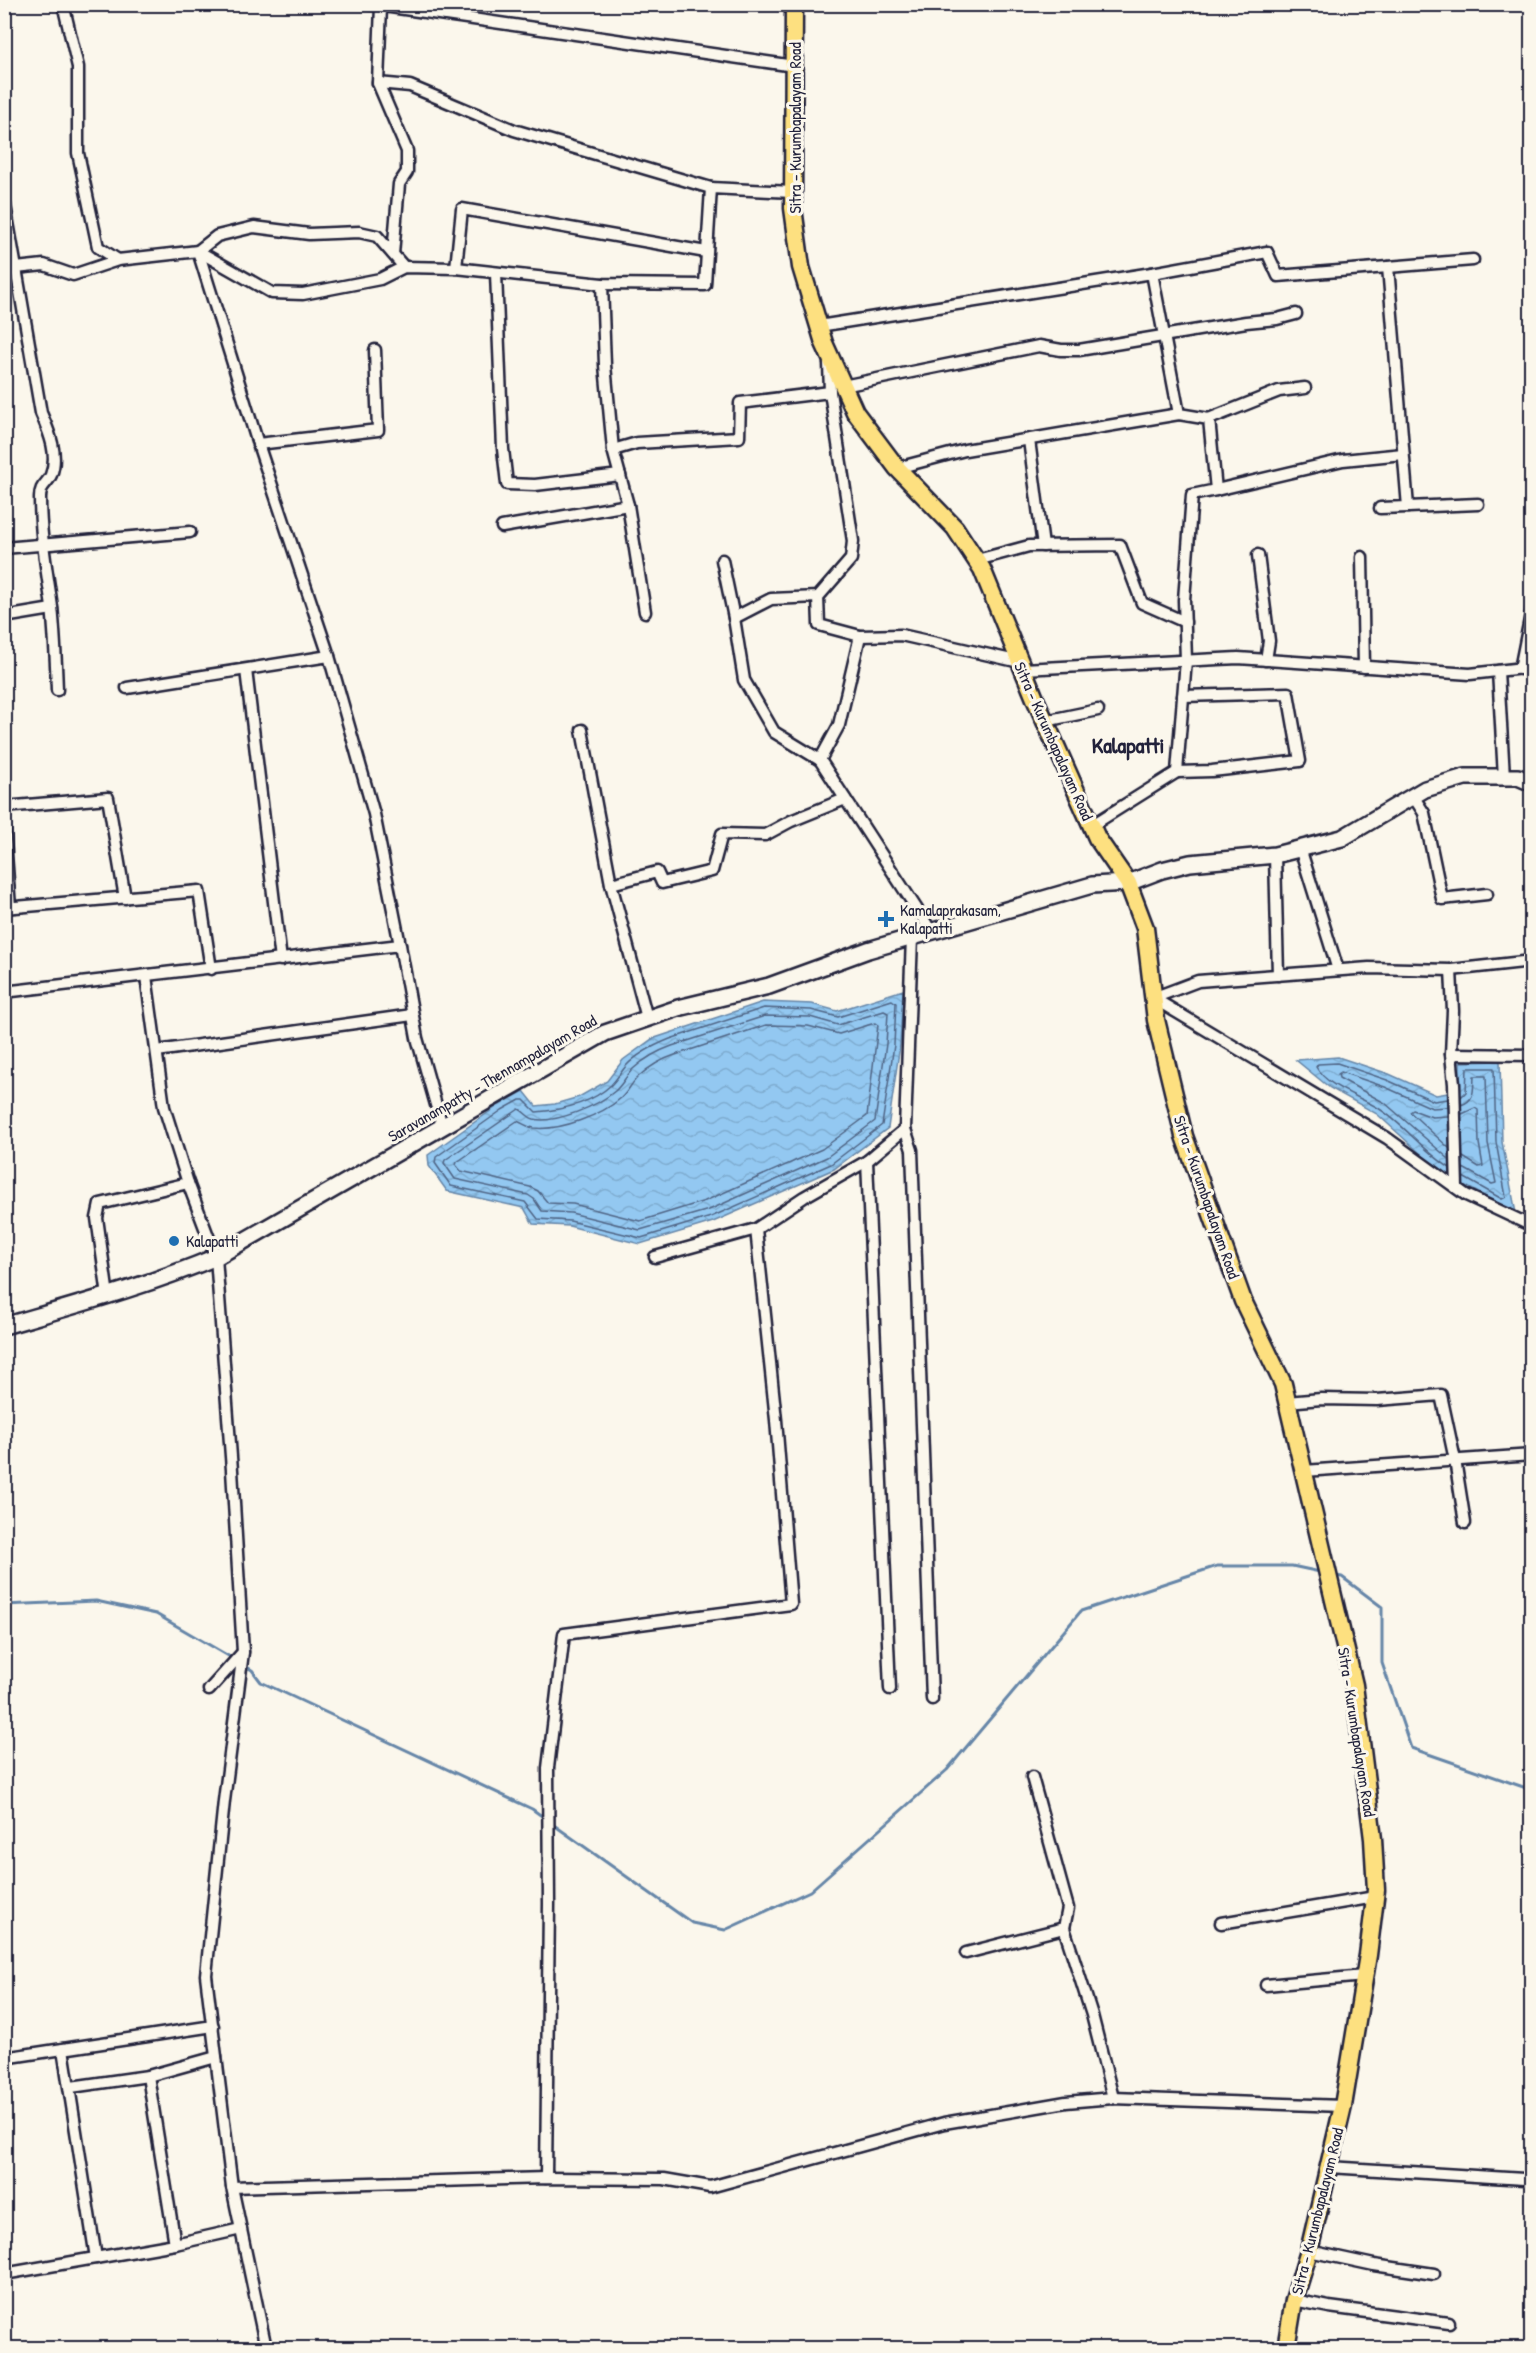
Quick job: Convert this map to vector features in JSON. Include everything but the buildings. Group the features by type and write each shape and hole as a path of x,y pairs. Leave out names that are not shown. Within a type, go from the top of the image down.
{"main road":[{"name":"Sitra - Kurumbapalayam Road","path":"794,4 793,192 801,267 828,352 837,389 897,468 955,528 982,569 1091,826 1128,883 1145,928 1156,1020 1184,1136 1243,1301 1283,1384 1354,1685 1374,1839 1375,1897 1343,2106 1309,2251 1294,2300 1286,2349"},
{"name":"Saravanampatty - Thennampalayam Road","path":"4,1326 108,1296 180,1272 216,1257 605,1033 647,1018 678,1008 769,986 931,931 1092,885 1128,883 1162,870 1190,863 1275,855 1342,838 1425,789 1465,777 1518,777 1532,783"}],"street":[{"path":"63,4 78,67 78,153 98,247 118,260"},
{"path":"393,254 399,184 407,172 407,151 378,83 376,5 794,66"},
{"path":"378,83 410,86 514,130 711,188 793,192"},
{"path":"198,251 272,293 303,294 380,279 404,267 456,268 602,284 705,285 711,188"},
{"path":"4,199 41,414 51,437 54,460 51,477 41,487 42,544 52,609 57,690"},
{"path":"456,268 462,209 706,252"},
{"path":"16,268 44,265 73,275 118,260 198,251 217,236 254,227 309,234 359,232 377,236 404,267"},
{"path":"198,251 258,444 329,656 374,814 412,1016 442,1126"},
{"path":"819,326 1152,273 1267,252 1278,276 1473,260"},
{"path":"1388,267 1408,507"},
{"path":"496,273 503,449 507,484 535,485 620,475"},
{"path":"1152,273 1179,414"},
{"path":"602,284 605,365 614,450 628,505 645,612"},
{"path":"614,450 638,443 739,437 740,403 837,389 1039,346 1079,350 1277,319 1296,314"},
{"path":"258,444 378,430 375,350"},
{"path":"897,468 965,450 1179,414 1209,419 1279,391 1305,388"},
{"path":"837,389 853,541 851,559 818,597 819,624 860,636 901,635 1021,665 1238,658 1470,674 1526,668 1532,609"},
{"path":"1209,419 1216,490"},
{"path":"1029,440 1043,546"},
{"path":"1177,772 1186,660 1184,600 1191,495 1344,459 1403,454"},
{"path":"1380,508 1478,504"},
{"path":"502,527 628,505"},
{"path":"4,548 189,532"},
{"path":"976,560 1029,546 1120,545 1142,603 1185,622"},
{"path":"1258,555 1269,641 1266,660"},
{"path":"1362,557 1364,667"},
{"path":"722,560 744,680 774,732 820,760 931,931"},
{"path":"734,618 771,599 818,597"},
{"path":"4,617 52,609"},
{"path":"820,760 839,725 860,636"},
{"path":"127,688 329,656"},
{"path":"246,670 281,960"},
{"path":"1498,671 1504,777"},
{"path":"1091,826 1177,772 1212,771 1300,761 1288,693 1183,696"},
{"path":"1045,721 1098,710"},
{"path":"582,730 611,884 647,1018"},
{"path":"1413,796 1424,813 1442,899 1487,894"},
{"path":"4,807 108,798 125,897"},
{"path":"611,884 657,872 662,883 712,871 722,834 765,835 791,821 845,799"},
{"path":"4,826 7,908 199,891 211,969"},
{"path":"1300,848 1338,970"},
{"path":"1275,855 1278,975"},
{"path":"912,937 905,1129 912,1150 932,1699"},
{"path":"4,992 400,945"},
{"path":"1153,998 1198,981 1369,968 1451,970 1532,961"},
{"path":"1451,970 1453,1011 1451,1054 1457,1188"},
{"path":"146,976 164,1107 188,1183 216,1257 232,1470 242,1653 206,1975 232,2187 266,2349"},
{"path":"1153,998 1387,1138 1466,1195 1532,1226"},
{"path":"157,1051 412,1016"},
{"path":"1451,1054 1532,1055"},
{"path":"655,1257 756,1229 804,1197 867,1161 905,1129"},
{"path":"867,1161 890,1689"},
{"path":"108,1296 97,1218 100,1204 188,1183"},
{"path":"546,2178 548,1768 564,1634 791,1604 776,1420 756,1229"},
{"path":"1287,1402 1321,1399 1377,1400 1441,1395 1465,1523"},
{"path":"1304,1471 1532,1455"},
{"path":"209,1690 242,1653"},
{"path":"1032,1777 1068,1908 1064,1928 1092,2015 1113,2098"},
{"path":"1221,1923 1375,1897"},
{"path":"966,1953 1064,1928"},
{"path":"1266,1985 1364,1976"},
{"path":"4,2058 213,2026"},
{"path":"63,2049 96,2258"},
{"path":"70,2087 148,2076 216,2057"},
{"path":"148,2076 175,2244"},
{"path":"232,2187 546,2178 664,2179 710,2187 944,2123 1066,2103 1113,2098 1343,2106"},
{"path":"1329,2167 1524,2179"},
{"path":"4,2274 175,2244 241,2229"},
{"path":"1309,2251 1374,2265 1434,2274"},
{"path":"1294,2300 1449,2323"}],"water":[{"path":"903,990 900,1045 888,1128 834,1169 713,1222 640,1244 569,1226 533,1224 524,1208 447,1191 429,1166 428,1155 499,1105 524,1091 536,1106 555,1104 579,1097 607,1081 623,1060 652,1039 763,1002 812,1004 837,1011"},
{"path":"1338,1057 1389,1074 1436,1095 1460,1091 1460,1062 1500,1061 1502,1142 1516,1213 1462,1184 1432,1164 1377,1114 1330,1088 1296,1060"}],"waterway":[{"path":"551,1823 692,1923 725,1930 810,1891 947,1770 1081,1611 1217,1566 1292,1566 1320,1572"},
{"path":"1336,1576 1342,1577 1382,1607 1382,1663 1411,1748 1532,1790"},
{"path":"4,1605 96,1601 156,1614 232,1658"},
{"path":"243,1665 252,1670 261,1682 532,1809 546,1819"}],"place":[{"name":"Kamalaprakasam, Kalapatti","path":"886,919"},
{"name":"Kalapatti","path":"174,1241"}],"district":[{"name":"Kalapatti","path":"1128,745"}]}
